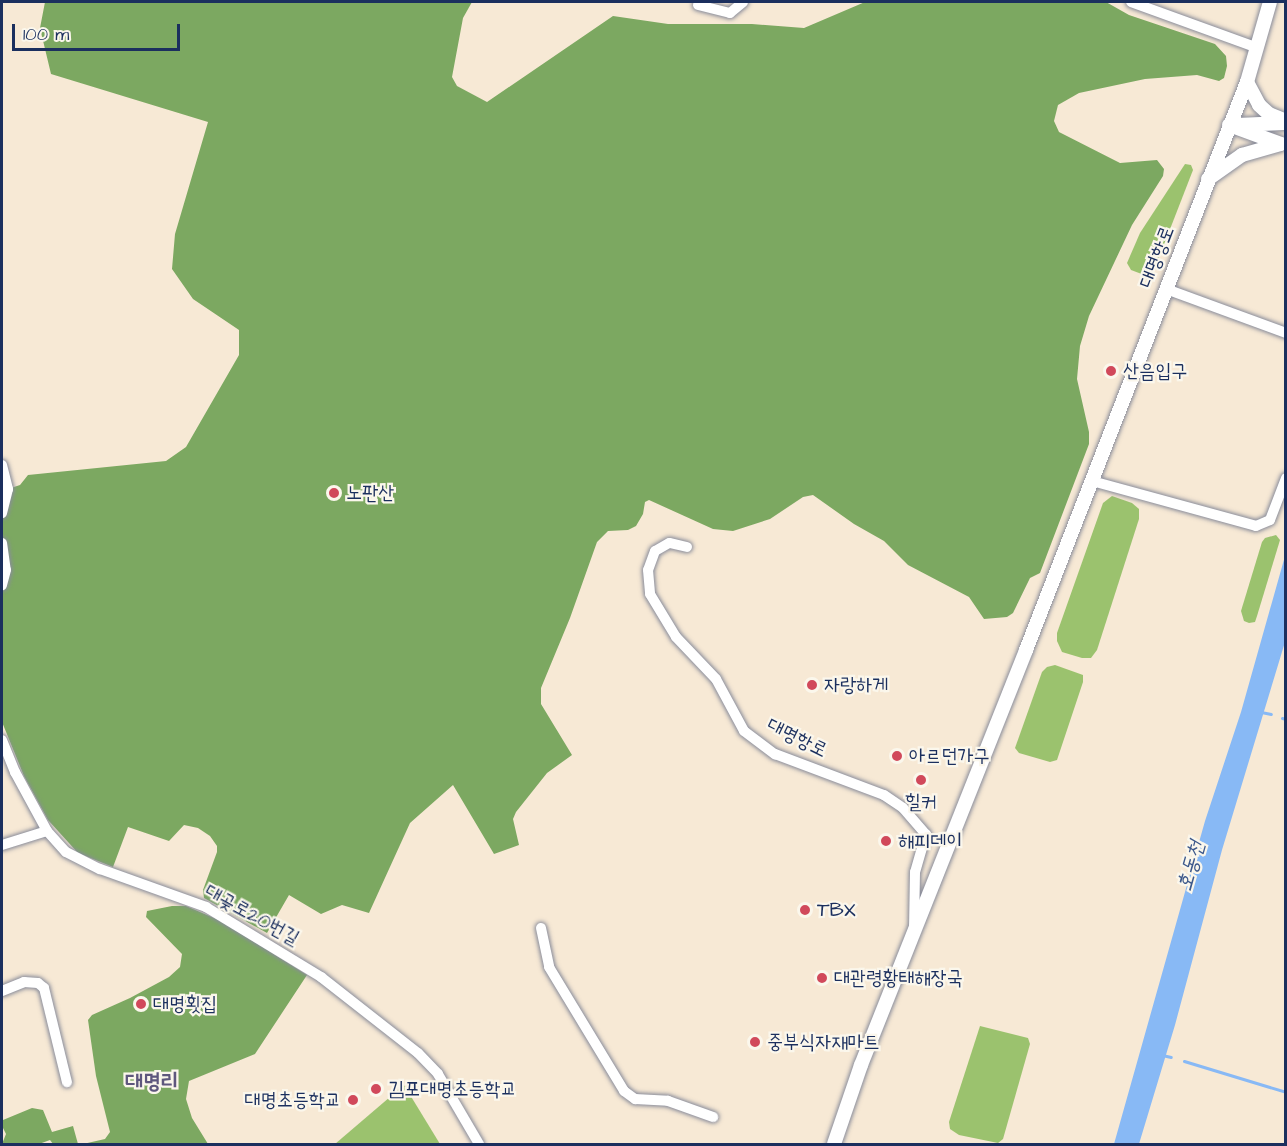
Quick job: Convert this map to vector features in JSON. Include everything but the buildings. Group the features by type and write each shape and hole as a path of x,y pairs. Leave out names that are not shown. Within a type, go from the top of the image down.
{"main road":[{"name":"대명항로","path":"834,1144 861,1065 1247,82 1270,2"},
{"path":"1247,82 1259,105 1269,114 1286,122"},
{"path":"1229,125 1286,122"},
{"path":"1229,125 1283,144"},
{"path":"1207,179 1242,154 1283,144"}],"street":[{"path":"698,5 730,13 743,2"},
{"path":"1131,2 1258,48"},
{"path":"1166,289 1286,333"},
{"path":"2,465 8,489 2,513"},
{"path":"1092,481 1256,526 1270,520 1286,478"},
{"path":"2,543 6,570 2,585"},
{"name":"대명항로","path":"687,547 669,543 656,551 648,570 650,594 676,637 716,679 744,731 775,754 884,795 903,808 926,834 916,861 913,886 914,931"},
{"name":"대곶로20번길","path":"2,740 15,772 48,831 75,858 206,907 321,977 418,1053 438,1074 479,1144"},
{"path":"2,845 48,831"},
{"path":"541,928 549,967 624,1091 635,1099 668,1101 713,1117"},
{"path":"2,991 16,984 31,981 44,988 67,1082"}],"green space":[{"path":"45,2 472,2 463,18 452,77 457,86 487,102 613,16 668,24 752,24 804,28 865,2 1106,2 1129,15 1215,44 1226,56 1227,66 1224,78 1219,81 1197,75 1145,79 1079,93 1058,105 1054,121 1059,132 1120,163 1157,160 1164,169 1163,176 1132,225 1089,316 1080,346 1077,379 1089,432 1089,444 1040,573 1030,578 1013,613 1007,617 984,619 969,597 908,565 884,541 854,524 813,495 803,497 770,519 733,531 713,529 649,500 645,502 643,514 636,526 628,530 608,531 597,542 570,618 541,688 541,704 572,755 547,773 516,812 513,819 519,845 494,854 453,785 410,823 369,913 342,905 321,914 289,895 267,933 204,898 203,890 217,852 217,846 210,836 198,828 184,825 169,841 128,827 113,867 78,853 48,820 24,776 2,722 2,465 8,489 20,485 28,475 166,461 186,447 239,355 239,330 193,299 172,269 175,234 208,122 51,74 40,28"},
{"path":"1185,164 1191,165 1193,170 1153,273 1147,276 1131,270 1127,263 1140,233"},
{"path":"1112,496 1132,503 1139,509 1139,519 1097,650 1091,658 1082,658 1062,652 1057,641 1057,633 1103,503"},
{"path":"1276,535 1280,540 1257,616 1255,622 1249,623 1244,621 1241,611 1262,542 1265,538"},
{"path":"1055,665 1083,675 1083,682 1057,760 1050,762 1019,753 1015,748 1042,672 1047,667"},
{"path":"186,906 221,921 307,975 255,1054 189,1081 186,1099 192,1118 208,1144 83,1144 105,1139 110,1132 96,1076 88,1020 92,1015 169,977 180,967 182,954 146,917 147,911"},
{"path":"980,1026 1028,1038 1030,1044 1003,1139 998,1143 959,1135 950,1129 949,1122"},
{"path":"404,1085 440,1144 335,1144"},
{"path":"32,1108 43,1110 52,1132 73,1126 78,1144 53,1144 50,1140 39,1144 2,1144 6,1134 2,1126 3,1120"}],"water":[{"path":"1285,556 1285,642 1222,850 1175,1025 1139,1144 1114,1144 1205,821 1241,712"}],"waterway":[{"path":"1261,712 1271,714"},
{"path":"1282,718 1286,719"},
{"path":"1162,1055 1171,1057"},
{"path":"1184,1061 1286,1092"}],"place":[{"name":"산음입구","path":"1111,371"},
{"name":"노판산","path":"334,493"},
{"name":"자랑하게","path":"812,685"},
{"name":"아르던가구","path":"897,756"},
{"name":"힐커","path":"921,780"},
{"name":"해피데이","path":"886,841"},
{"name":"TBX","path":"805,910"},
{"name":"대관령황태해장국","path":"822,978"},
{"name":"대명횟집","path":"141,1004"},
{"name":"중부식자재마트","path":"755,1042"},
{"name":"김포대명초등학교","path":"376,1089"},
{"name":"대명초등학교","path":"353,1100"}],"district":[{"name":"대명리","path":"152,1082"}],"water label":[{"name":"호동천","path":"1191,866"}]}
